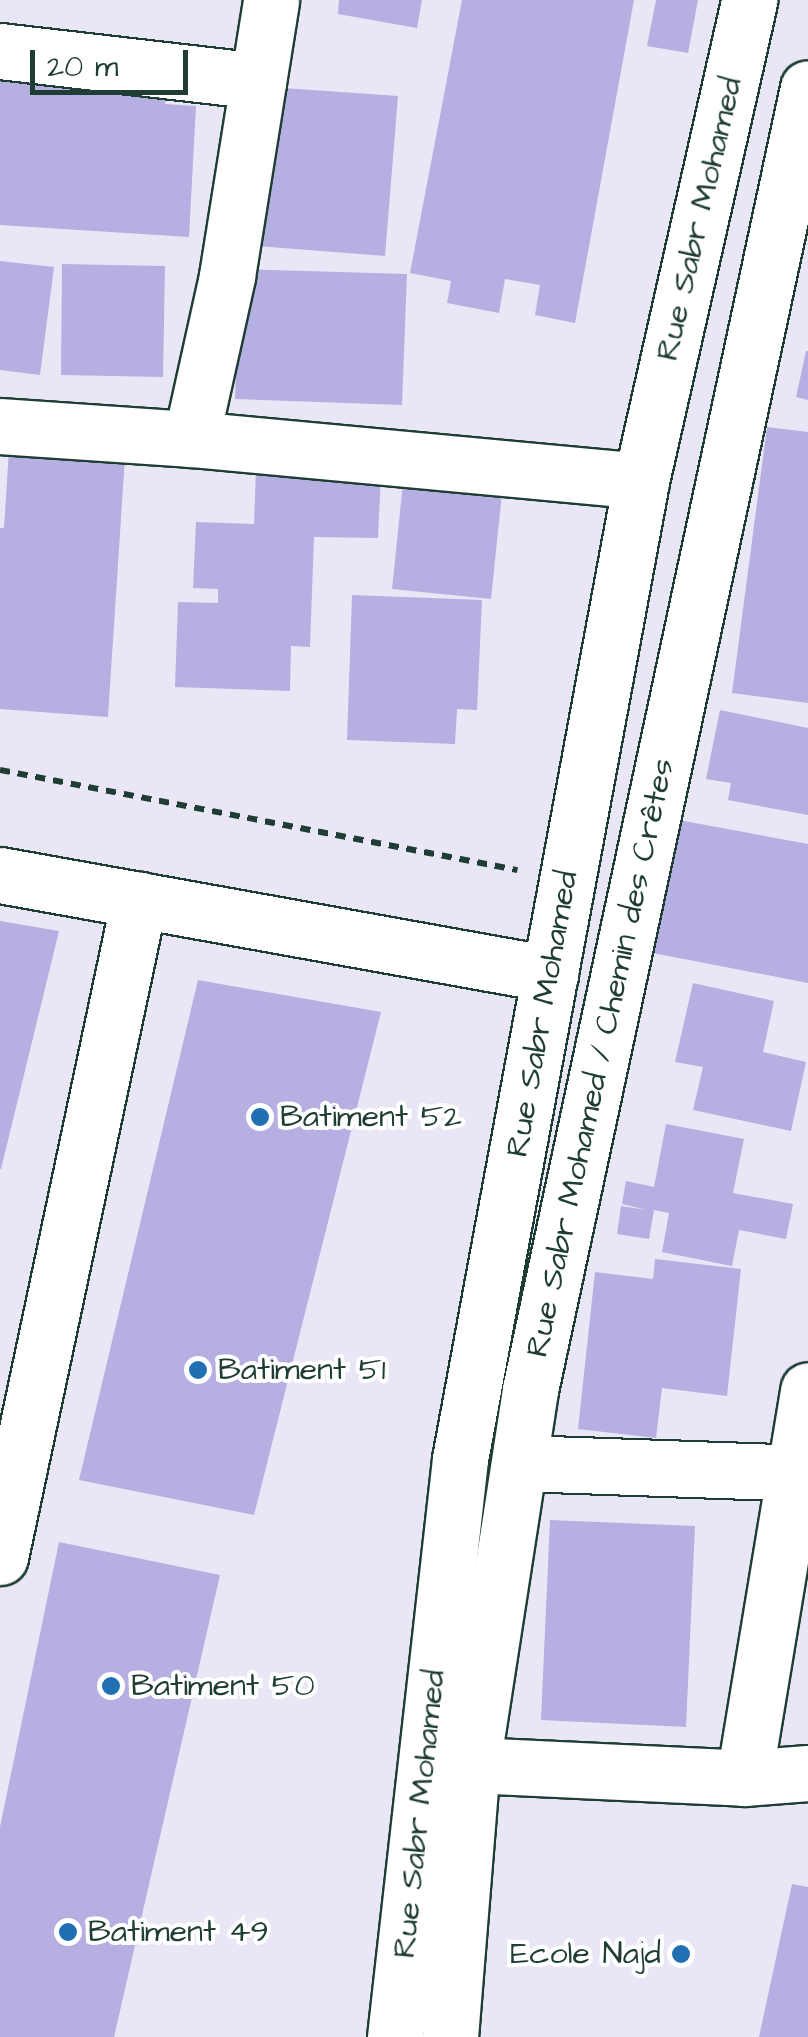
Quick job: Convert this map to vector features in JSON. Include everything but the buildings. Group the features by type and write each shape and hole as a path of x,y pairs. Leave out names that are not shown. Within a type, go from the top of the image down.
{"main road":[{"path":"191,438 227,276 271,0"},
{"name":"Rue Sabr Mohamed","path":"395,2037 460,1460 641,482 748,0"},
{"path":"0,51 258,81"},
{"name":"Rue Sabr Mohamed / Chemin des Crêtes","path":"450,2037 472,1765 530,1390 808,88"},
{"path":"0,426 191,438 641,482"},
{"path":"0,875 550,974"},
{"path":"1,1548 139,900"},
{"path":"744,1778 800,1473 808,1390"},
{"path":"520,1463 800,1473"},
{"path":"472,1765 744,1778 808,1773"}],"path":[{"path":"0,770 568,880"}],"place":[{"name":"Batiment 52","path":"260,1117"},
{"name":"Batiment 51","path":"198,1370"},
{"name":"Batiment 50","path":"111,1686"},
{"name":"Batiment 49","path":"68,1932"},
{"name":"Ecole Najd","path":"681,1954"}]}
